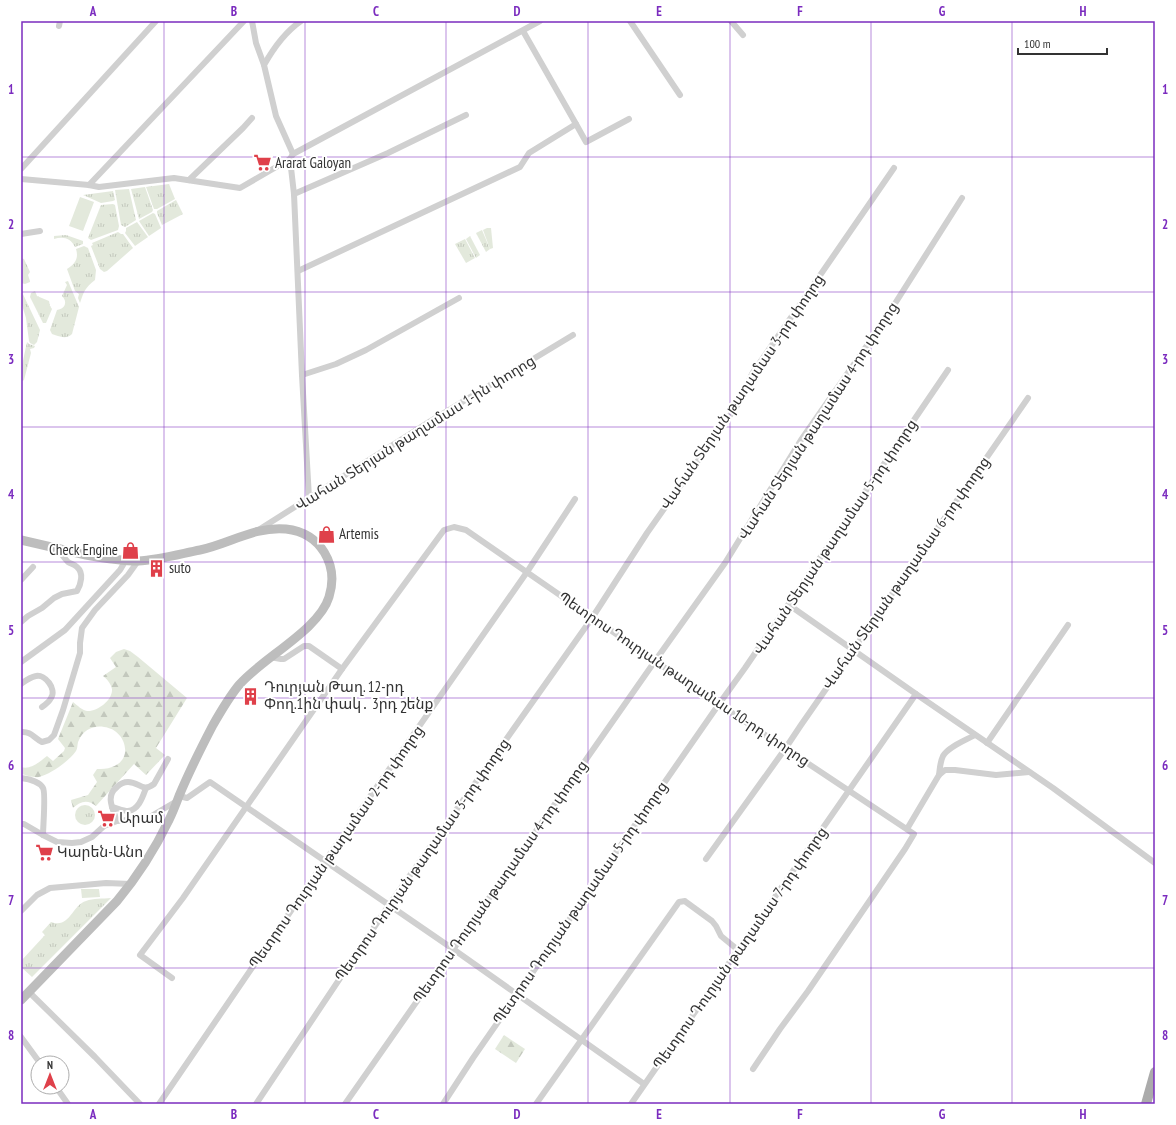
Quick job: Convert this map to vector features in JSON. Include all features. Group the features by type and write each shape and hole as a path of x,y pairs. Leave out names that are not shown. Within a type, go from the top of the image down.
{"main road":[{"path":"21,540 103,558 138,561 203,550 257,531 287,529 308,536 318,543 325,553 332,575 332,585 328,599 321,612 310,626 270,657 241,683 226,702 201,748 170,818 153,850 131,884 117,901 21,1000"},
{"path":"1146,1104 1155,1072"}],"street":[{"path":"21,169 156,21"},
{"path":"89,185 244,21"},
{"path":"252,21 256,43 264,65 276,116 291,157 309,498"},
{"path":"264,65 271,53 293,27 301,21"},
{"path":"21,178 99,187 174,178 240,188 291,157 540,21"},
{"path":"630,21 680,95"},
{"path":"731,21 743,35"},
{"path":"523,31 586,142 630,119"},
{"path":"294,194 388,153 466,115"},
{"path":"189,180 252,118"},
{"path":"298,271 520,167 530,153 576,124"},
{"name":"Վահան Տերյան թաղամաս 3-րդ փողոց","path":"592,618 647,533 740,401 752,374 894,168"},
{"name":"Վահան Տերյան թաղամաս 4-րդ փողոց","path":"655,660 725,563 801,440 886,318 962,198"},
{"path":"21,234 40,231"},
{"path":"302,375 336,364 366,350 459,298"},
{"name":"Վահան Տերյան թաղամաս 1-ին փողոց","path":"257,531 429,422 573,335"},
{"name":"Վահան Տերյան թաղամաս 5-րդ փողոց","path":"719,704 789,605 948,370"},
{"name":"Վահան Տերյան թաղամաս 6-րդ փողոց","path":"706,859 785,749 1028,398"},
{"name":"Պետրոս Դուրյան թաղամաս 2-րդ փողոց","path":"159,1104 325,861 527,572 575,499"},
{"name":"Պետրոս Դուրյան թաղամաս 10-րդ փողոց","path":"342,669 444,530 454,526 466,530 592,618 785,749 914,834 808,991 753,1068"},
{"path":"21,622 54,598 62,594 77,591 80,586 82,577 81,572 77,566 69,562 57,549"},
{"path":"21,662 65,630 120,570 126,560"},
{"path":"21,732 32,734 36,739 42,742 49,740 54,735 80,653 82,628 94,610 128,575 138,561"},
{"path":"21,580 32,567"},
{"path":"789,605 1053,788 1155,863"},
{"name":"Պետրոս Դուրյան թաղամաս 3-րդ փողոց","path":"256,1104 389,905 592,618"},
{"path":"986,743 1068,625"},
{"path":"172,978 140,955 183,898 342,669 309,646 304,646 281,659 270,657"},
{"name":"Պետրոս Դուրյան թաղամաս 4-րդ փողոց","path":"345,1104 655,660"},
{"path":"21,684 36,676 42,677 52,688 53,693 51,699 42,707"},
{"name":"Պետրոս Դուրյան թաղամաս 7-րդ փողոց","path":"631,1104 916,694"},
{"name":"Պետրոս Դուրյան թաղամաս 5-րդ փողոց","path":"443,1104 517,994 719,704"},
{"path":"907,830 939,774 940,763 944,755 949,749 975,735"},
{"path":"112,806 129,811 133,809 140,803 146,788 154,784 168,760"},
{"path":"939,774 945,770 996,775 1029,772"},
{"path":"21,778 34,781 40,784 45,790 43,835"},
{"path":"117,821 110,801 112,792 118,786 126,782 146,788"},
{"path":"21,824 24,824 57,842 82,842 92,837 104,826 117,821 148,818 178,798 187,798 210,782 453,949 644,1084"},
{"path":"21,911 37,895 50,888 106,883 131,884"},
{"path":"536,1104 679,902 686,902 706,916 716,926 721,936 738,950"},
{"path":"29,992 140,1104"},
{"path":"21,1037 34,1055"},
{"path":"62,1095 68,1104"}],"green space":[{"path":"169,184 175,199 157,209 154,209 146,187"},
{"path":"145,187 153,210 139,219 131,189"},
{"path":"129,189 136,220 125,227 121,225 115,190"},
{"path":"113,191 115,200 101,203 83,195"},
{"path":"80,197 94,202 83,231 69,226"},
{"path":"176,200 183,214 162,225 157,211"},
{"path":"101,205 115,205 119,226 118,230 91,240 88,238"},
{"path":"153,213 155,214 161,228 149,236 139,221"},
{"path":"137,222 148,237 135,246 125,233 126,228"},
{"path":"491,228 493,248 490,249 483,230"},
{"path":"482,230 490,249 486,252 476,233"},
{"path":"118,232 123,234 133,248 104,272 100,269 91,246 93,245 92,243"},
{"path":"66,235 83,241 83,244 75,247 66,238 54,239 54,236"},
{"path":"470,236 480,255 476,258 466,239"},
{"path":"465,239 475,258 466,263 455,244"},
{"path":"84,246 88,248 96,270 95,280 85,290 80,303 78,298 79,294 75,291 67,269 76,260 76,249"},
{"path":"21,258 24,259 30,272 28,275 30,282 25,284 21,283"},
{"path":"68,281 79,307 72,334 67,337 62,337 52,334 50,330 57,310 65,305 64,298 62,296 67,285 65,282"},
{"path":"21,290 40,330 37,342 34,345 29,341 26,318 21,302"},
{"path":"35,291 37,296 49,301 52,309 46,323 43,323 30,297 31,293"},
{"path":"27,342 35,346 34,348 30,349 31,353 24,380 21,382 21,370"},
{"path":"124,649 130,651 138,657 187,698 156,748 165,755 146,775 134,764 96,806 90,802 84,802 73,808 71,800 88,795 97,782 93,775 97,769 112,767 119,763 123,758 125,751 124,745 122,738 117,733 104,727 89,729 81,736 78,741 77,750 69,759 49,773 39,777 21,774 21,767 25,768 32,766 47,756 53,761 64,751 65,748 58,739 73,702 82,709 91,711 100,707 107,701 112,693 112,689 109,682 103,676 116,667 110,658 116,652"},
{"path":"85,805 92,808 95,815 92,822 85,825 78,822 75,815 78,808"},
{"path":"81,889 99,889 100,897 82,898"},
{"path":"111,898 32,977 21,967 21,961 45,935 42,932 51,922 63,922 81,903 86,901"},
{"path":"504,1035 525,1049 516,1063 495,1049"}],"place":[{"name":"Ararat Galoyan","path":"262,163"},
{"name":"Artemis","path":"326,534"},
{"name":"Check Engine","path":"131,550"},
{"name":"suto","path":"156,568"},
{"name":"Դուրյան Թաղ. 12-րդ Փող.1ին փակ․ 3րդ շենք","path":"251,696"},
{"name":"Արամ","path":"106,818"},
{"name":"Կարեն-Անո","path":"44,852"}]}
